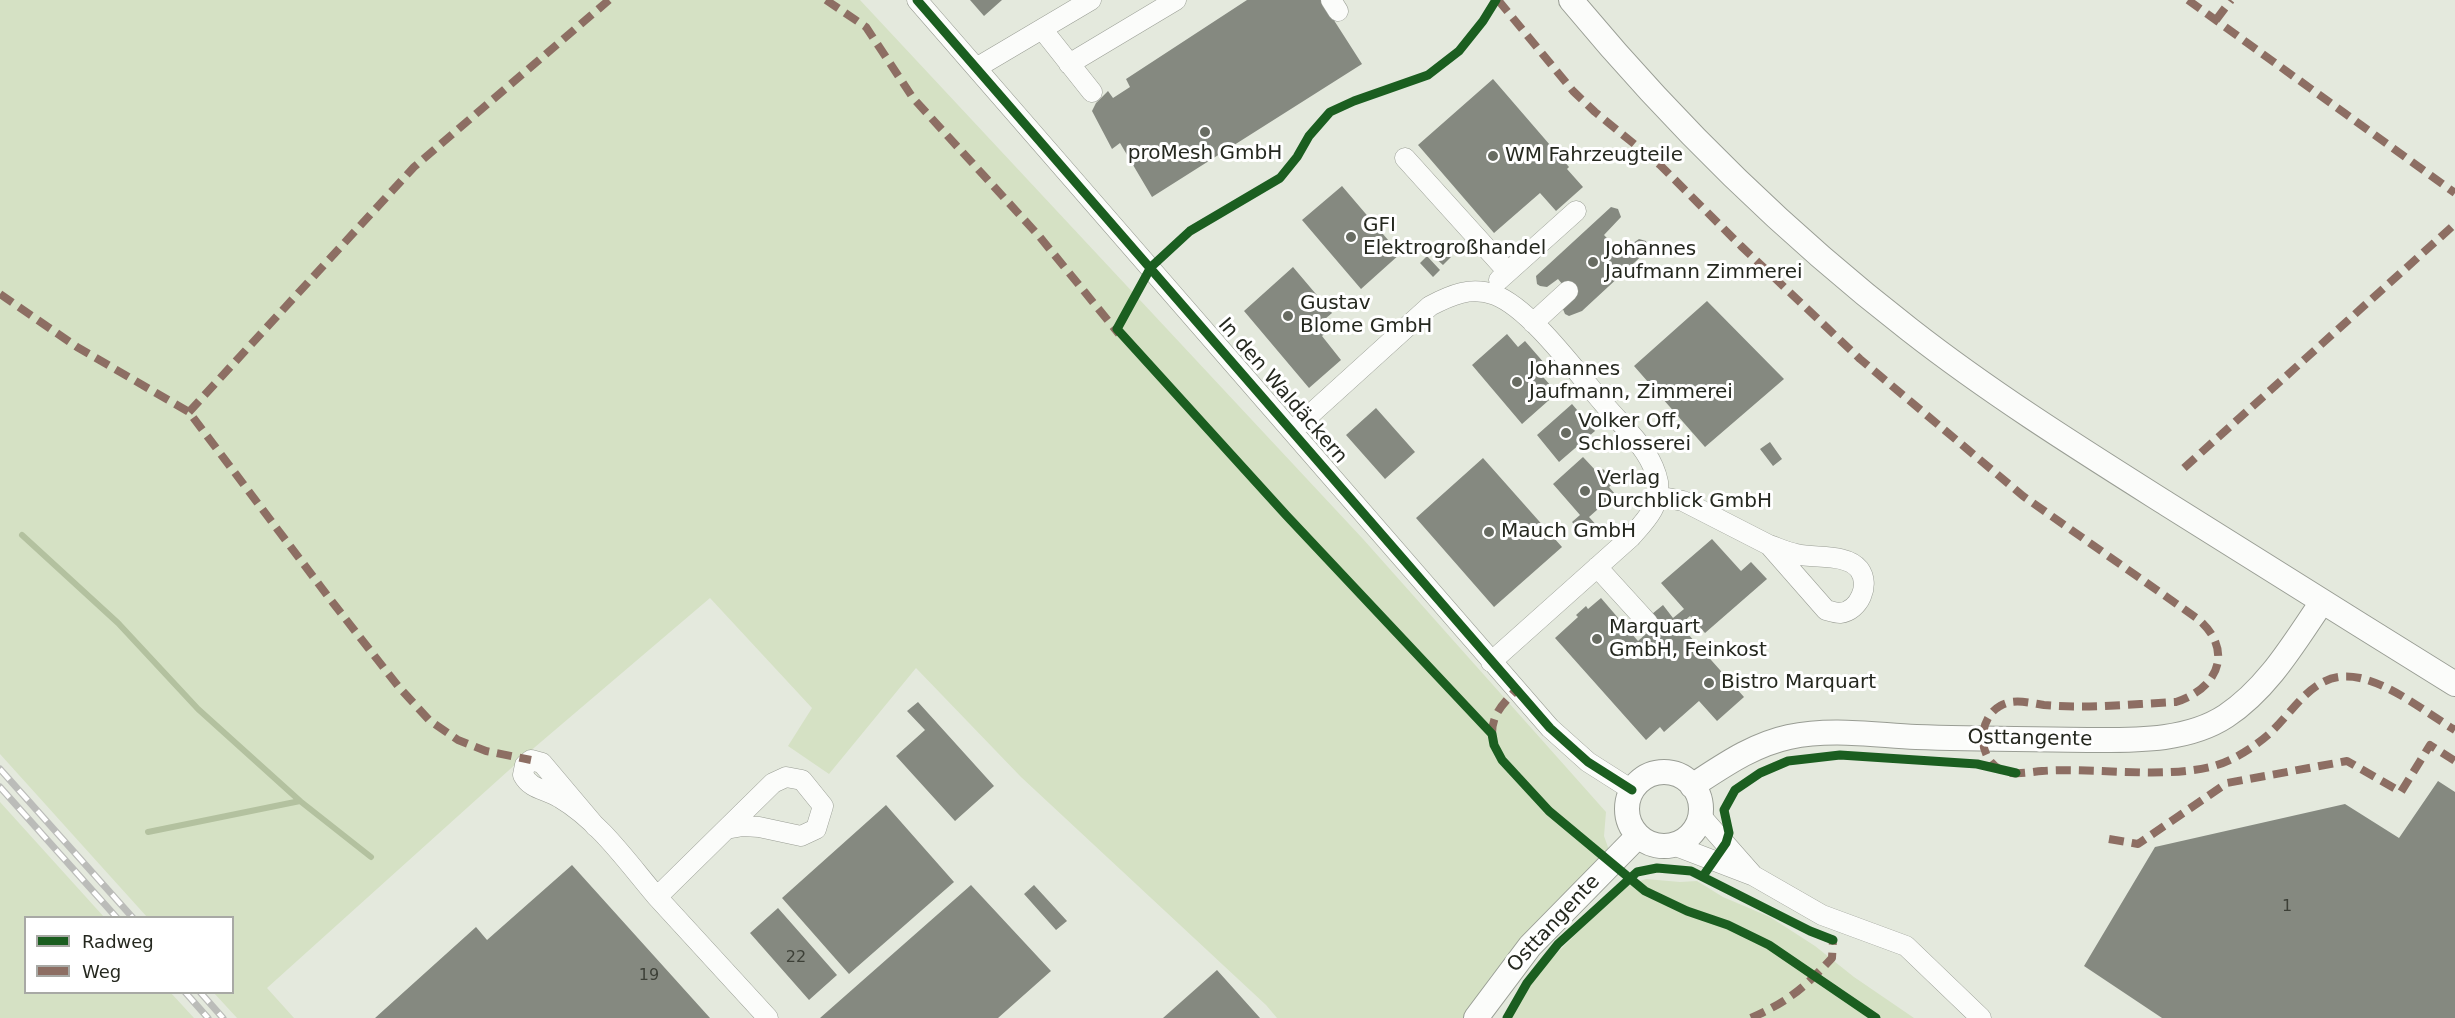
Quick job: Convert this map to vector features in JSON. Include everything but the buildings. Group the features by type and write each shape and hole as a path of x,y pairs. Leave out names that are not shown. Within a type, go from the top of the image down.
{"main road":[{"path":"1570,0 1650,92 1738,182 1806,244 1896,319 2037,421 2455,684"},
{"name":"Osttangente","path":"1692,786 1757,747 1805,734 1837,732 1971,739 2088,740 2151,739 2176,735 2224,717 2248,700 2274,671 2322,602"},
{"path":"1664,772 1684,778 1692,786 1700,804 1700,815 1692,832 1673,845 1662,846 1649,843 1638,836 1628,821 1627,808 1632,790 1640,781 1651,774 1664,772"},
{"name":"Osttangente","path":"1476,1018 1530,946 1638,836"}],"street":[{"name":"In den Waldäckern","path":"917,0 1491,662 1569,747 1632,790"},
{"path":"976,68 1091,0"},
{"path":"1069,64 1176,0"},
{"path":"1042,29 1092,92"},
{"path":"1405,158 1508,272"},
{"path":"1485,292 1576,211"},
{"path":"1533,323 1568,291"},
{"name":"In den Waldäckern","path":"1292,431 1430,306 1463,292 1485,292 1510,302 1533,323 1645,452 1658,482 1657,496"},
{"path":"1491,662 1648,518 1657,496 1683,501 1769,545 1796,555 1849,561 1859,570 1864,583 1862,597 1852,608 1839,613 1826,610 1769,545"},
{"path":"1597,567 1648,623"},
{"path":"657,897 726,829 773,783 786,777 802,780 823,806 816,829 801,836 759,827 743,826 726,829"},
{"path":"1700,815 1754,876"},
{"path":"596,827 768,1018"},
{"path":"1673,845 1754,876 1822,915 1906,946 1982,1018"}],"green space":[{"path":"0,0 860,0 1363,539 1606,812 1604,836 1610,853 1491,976 1465,1018 1277,1018 1266,1005 1021,777 916,668 829,774 788,746 812,708 710,598 528,753 267,988 294,1018 237,1018 215,994 234,994 234,916 146,916 0,754"},
{"path":"0,802 103,916 24,916 24,994 172,994 194,1018 0,1018"},
{"path":"1646,879 1697,881 1723,897 1770,917 1815,946 1854,977 1914,1018 1509,1018 1527,988 1550,960 1626,886"}],"waterway":[{"path":"22,535 118,623 198,709 300,801 371,857"},
{"path":"148,832 300,801"}],"railway":[{"path":"0,769 131,916"},
{"path":"0,787 115,916"},
{"path":"187,994 208,1018"},
{"path":"202,994 223,1018"}],"marked path":[{"path":"189,412 414,167 609,0"},
{"path":"826,0 866,27 913,98 1039,236 1119,334"},
{"path":"1498,0 1573,91 1660,165 1860,359 2023,496 2198,619 2216,643 2217,667 2211,678 2191,696 2176,702 2110,706 2044,705 2016,702 2000,706 1992,712 1984,729 1984,748 1993,764 2006,772 2016,773 2062,770 2169,772 2218,765 2241,754 2269,734 2298,702 2319,684 2344,676 2360,678 2385,687 2455,730"},
{"path":"2188,0 2455,193"},
{"path":"2216,20 2231,0"},
{"path":"2184,468 2455,224"},
{"path":"0,294 77,347 189,412 330,599 398,686 429,720 458,740 486,751 531,760"},
{"path":"1492,734 1496,715 1516,690"},
{"path":"2109,839 2138,844 2227,783 2347,761 2401,792 2430,745 2455,761"},
{"path":"1751,1018 1776,1006 1804,986 1832,958 1833,940 1828,938"}],"cycle path":[{"path":"917,0 1550,728 1588,762 1632,790"},
{"path":"1496,0 1483,21 1459,51 1428,75 1354,101 1330,112 1309,136 1297,157 1280,178 1190,231 1151,267 1117,329 1286,515 1492,734 1494,745 1502,760 1549,811 1645,891 1687,911 1728,925 1769,945 1876,1018"},
{"path":"1703,876 1726,843 1729,833 1724,810 1735,790 1760,773 1788,761 1840,755 1977,764 2016,773"},
{"path":"1507,1018 1527,983 1558,944 1637,872 1657,868 1691,871 1810,931 1833,940"}],"place":[{"name":"proMesh GmbH","path":"1205,132"},
{"name":"WM Fahrzeugteile","path":"1493,156"},
{"name":"GFI Elektrogroßhandel","path":"1351,237"},
{"name":"Johannes Jaufmann Zimmerei","path":"1593,262"},
{"name":"Gustav Blome GmbH","path":"1288,316"},
{"name":"Johannes Jaufmann, Zimmerei","path":"1517,382"},
{"name":"Volker Off, Schlosserei","path":"1566,433"},
{"name":"Verlag Durchblick GmbH","path":"1585,491"},
{"name":"Mauch GmbH","path":"1489,532"},
{"name":"Marquart GmbH, Feinkost","path":"1597,639"},
{"name":"Bistro Marquart","path":"1709,683"}]}
